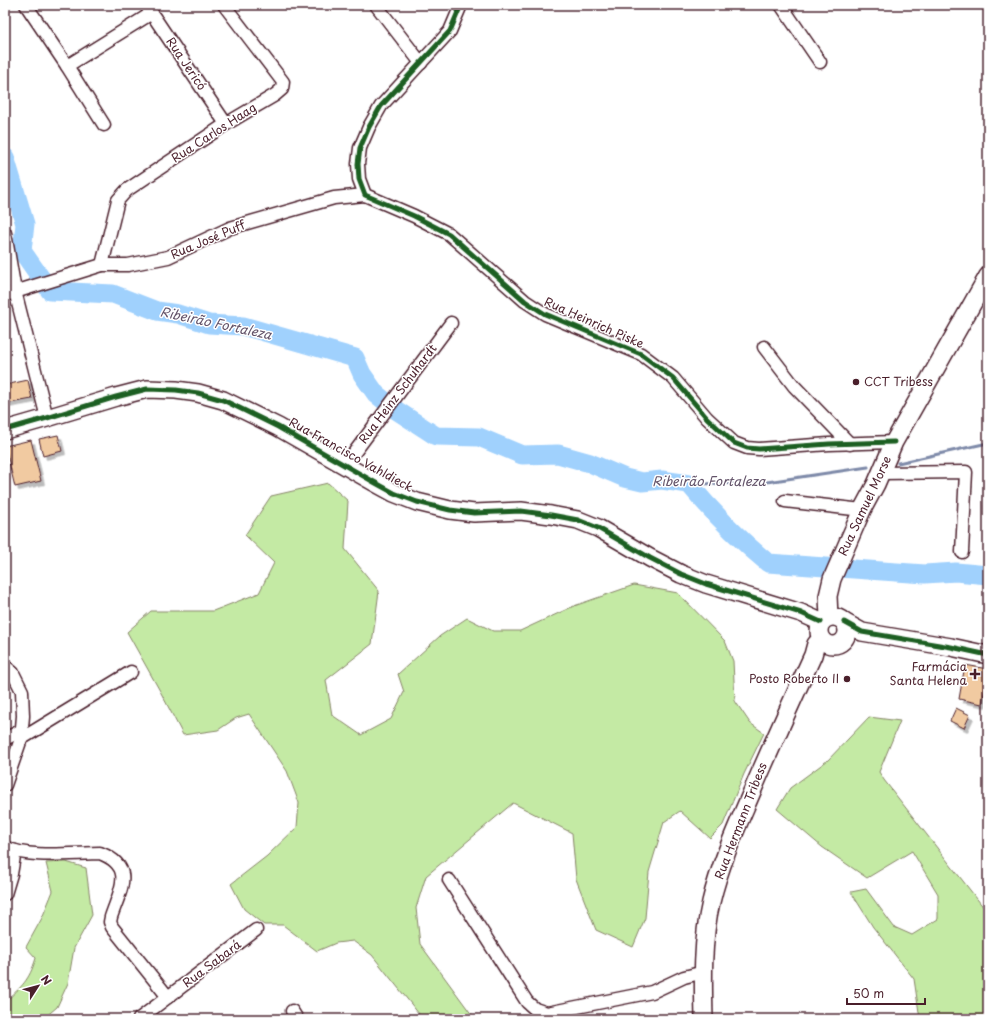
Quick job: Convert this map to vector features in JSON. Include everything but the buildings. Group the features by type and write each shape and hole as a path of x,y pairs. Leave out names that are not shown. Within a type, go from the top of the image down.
{"main road":[{"name":"Rua Samuel Morse","path":"831,620 828,596 832,579 862,510 881,473 894,442 988,276"},
{"name":"Rua Francisco Vahldieck","path":"5,430 147,389 184,391 223,400 278,427 394,493 416,502 450,510 474,513 521,512 578,520 598,528 681,574 706,584 801,613 831,620 862,632 943,645 988,655"},
{"path":"831,620 846,626 847,632 832,641 818,630 831,620"},
{"path":"832,641 862,632"},
{"name":"Rua Hermann Tribess","path":"704,1019 706,938 711,902 720,870 730,842 767,755 812,656 832,641"}],"street":[{"path":"26,5 104,125"},
{"name":"Rua Carlos Haag","path":"102,265 118,200 127,190 226,124 275,95 282,89 283,82 224,5"},
{"path":"376,5 421,63"},
{"path":"365,195 359,179 358,164 360,148 369,127 381,106 450,31 461,5"},
{"path":"781,5 820,62"},
{"path":"67,66 149,9"},
{"name":"Rua Jericó","path":"149,9 226,124"},
{"name":"Rua José Puff","path":"10,293 102,265 128,265 168,258 230,228 334,198 365,195"},
{"name":"Rua Heinrich Piske","path":"365,195 414,216 449,234 525,301 545,314 641,354 673,378 707,418 734,443 747,448 759,449 894,442"},
{"path":"5,233 10,293 47,418"},
{"name":"Rua Heinz Schuhardt","path":"345,465 401,392 451,323"},
{"path":"764,347 794,386 850,444"},
{"path":"881,473 966,472 962,552"},
{"path":"785,501 862,510"},
{"path":"5,666 13,674 22,691 22,734 5,785"},
{"path":"5,739 22,734 131,672"},
{"path":"5,894 11,874 10,849 34,854 100,853 108,856 120,866 123,871 123,883 110,922 112,927 168,997"},
{"path":"449,880 527,1002 535,1009 547,1013 652,992 684,976 704,972"},
{"name":"Rua Sabará","path":"138,1019 256,930"}],"green space":[{"path":"328,483 348,501 345,549 379,591 372,644 326,680 332,715 361,735 391,719 404,692 398,674 440,636 467,618 493,631 520,631 574,606 634,585 678,593 725,641 733,661 735,701 750,723 764,733 744,774 723,825 710,838 680,811 664,822 649,872 645,918 633,947 596,930 576,879 572,833 513,803 426,876 416,908 420,944 475,1019 423,1019 372,955 353,941 336,943 317,951 283,925 264,925 244,909 231,884 267,856 297,827 299,803 287,771 249,714 236,718 218,730 183,735 127,632 151,611 213,611 259,593 274,563 245,535 271,496"},
{"path":"869,717 900,721 879,772 988,913 988,1019 920,1019 914,979 873,927 851,892 866,889 894,927 912,935 938,919 938,894 912,851 867,878 822,847 777,809 790,788 828,760"},
{"path":"66,862 86,868 92,915 74,948 68,983 57,1007 43,1019 5,1019 5,1002 28,978 36,958 26,947 42,918 53,891 46,863"}],"waterway":[{"name":"Ribeirão Fortaleza","path":"5,157 25,224 22,251 50,291 113,294 157,311 178,314 209,324 243,326 355,358 362,374 376,394 396,410 436,436 479,437 522,455 558,454 590,463 625,478 642,482 662,480 689,484 707,505 747,545 768,563 925,574 956,572 988,575"},
{"name":"Ribeirão Fortaleza","path":"898,463 988,443"},
{"name":"Ribeirão Fortaleza","path":"689,484 760,483 868,467"}],"cycle path":[{"path":"461,5 450,31 381,106 369,127 360,148 358,164 359,179 365,195 414,216 449,234 525,301 545,314 641,354 673,378 707,418 734,443 747,448 759,449 829,444 894,442"},
{"path":"5,430 147,389 176,390 198,393 223,400 278,427 394,493 417,502 450,510 474,513 521,511 578,520 598,528 681,574 706,584 801,613 821,622"},
{"path":"844,622 862,632 951,647 988,655"}],"place":[{"name":"CCT Tribess","path":"856,382"},
{"name":"Farmácia Santa Helena","path":"975,674"},
{"name":"Posto Roberto II","path":"847,679"}]}
